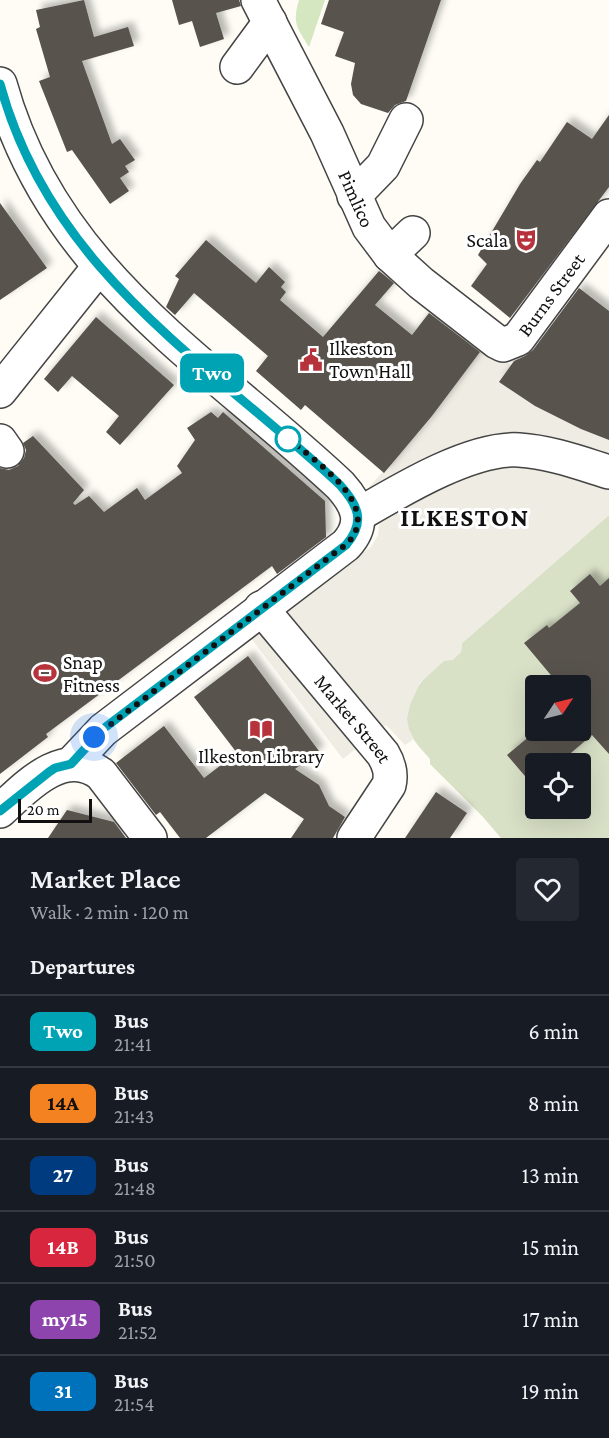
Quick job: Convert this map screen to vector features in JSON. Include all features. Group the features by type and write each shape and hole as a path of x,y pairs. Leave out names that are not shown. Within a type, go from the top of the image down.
{"street":[{"path":"237,67 264,11"},
{"name":"Pimlico","path":"264,11 327,133 369,227 390,255 421,283 497,342 503,345 513,342"},
{"path":"0,84 15,130 34,173 62,218 99,267 132,302 179,345 340,485 351,497 357,515 357,527 353,537 346,545 103,729 71,764"},
{"path":"354,196 383,166 406,120"},
{"name":"Burns Street","path":"513,342 522,334 609,216"},
{"path":"390,255 413,233"},
{"path":"0,391 99,267"},
{"path":"357,515 445,468 494,452 517,450 543,453 609,472"},
{"name":"Market Street","path":"261,608 388,762 391,777 389,785 354,838"},
{"path":"0,812 49,772 71,764 87,767 101,774 150,838"}],"green space":[{"path":"299,0 325,0 309,47 297,25"},
{"path":"609,515 609,838 501,838 430,764 430,759 415,741 408,728 408,709 416,690 429,673 444,660 461,652 462,643"}],"shaded area":[{"path":"481,350 496,354 511,365 500,382 535,406 609,440 609,515 462,643 461,652 453,660 444,661 420,683 410,705 407,719 414,739 405,745 386,725 343,759 248,634 371,547 378,535 380,517 374,495 369,487 430,420"}],"building":[{"path":"84,0 94,37 128,27 134,46 82,61 112,144 120,139 135,160 125,166 129,172 120,178 129,191 110,204 72,150 67,152 39,81 50,77 36,29 40,27 36,10"},
{"path":"172,0 239,0 241,6 216,13 224,39 200,47 192,21 179,25"},
{"path":"329,0 441,0 406,101 395,105 388,113 361,104 353,95 351,84 355,63 335,56 344,32 321,24"},
{"path":"609,115 609,187 510,318 471,286 487,264 478,255 520,184 537,160 540,162 567,122 592,139"},
{"path":"0,203 47,268 0,300"},
{"path":"206,240 256,283 269,267 285,282 281,287 286,292 280,300 323,337 379,271 394,283 375,305 412,335 429,313 480,352 432,416 384,473 305,405 301,410 256,371 268,356 194,293 175,315 166,307 179,279 175,276"},
{"path":"579,288 609,311 609,440 535,406 499,382 514,361 533,350"},
{"path":"96,317 174,385 120,445 106,432 119,416 72,376 58,392 44,379"},
{"path":"211,412 218,418 223,412 325,501 326,537 277,574 272,566 46,734 48,737 0,774 0,468 9,470 18,466 26,450 23,443 33,436 84,490 73,503 75,505 89,496 104,512 137,488 145,500 182,473 177,466 195,440 187,428"},
{"path":"590,574 600,586 609,578 609,754 591,736 591,675 551,675 524,643 547,625 549,628 580,603 570,591"},
{"path":"248,656 319,751 295,769 319,785 329,806 345,817 333,838 291,838 304,819 265,793 206,838 180,838 160,812 156,815 116,763 164,726 204,778 237,753 194,697"},
{"path":"525,740 585,741 571,753 525,753 525,776 507,755"},
{"path":"436,792 467,813 450,838 405,838"},
{"path":"67,810 114,822 126,838 48,838"}],"bus line":[{"name":"Two","path":"0,84 15,130 34,173 86,252 138,308 340,485 351,497 356,507 357,527 353,537 346,545 103,729 71,764 55,768 26,788 0,811"}],"place":[{"name":"Scala","path":"526,240"},
{"name":"Ilkeston Town Hall","path":"311,360"},
{"name":"Snap Fitness","path":"45,673"},
{"name":"Ilkeston Library","path":"261,729"}],"district":[{"name":"ILKESTON","path":"465,517"}],"route":[{"path":"94,737 346,545 353,537 357,527 357,515 351,497 332,477 286,437 288,439"}]}
